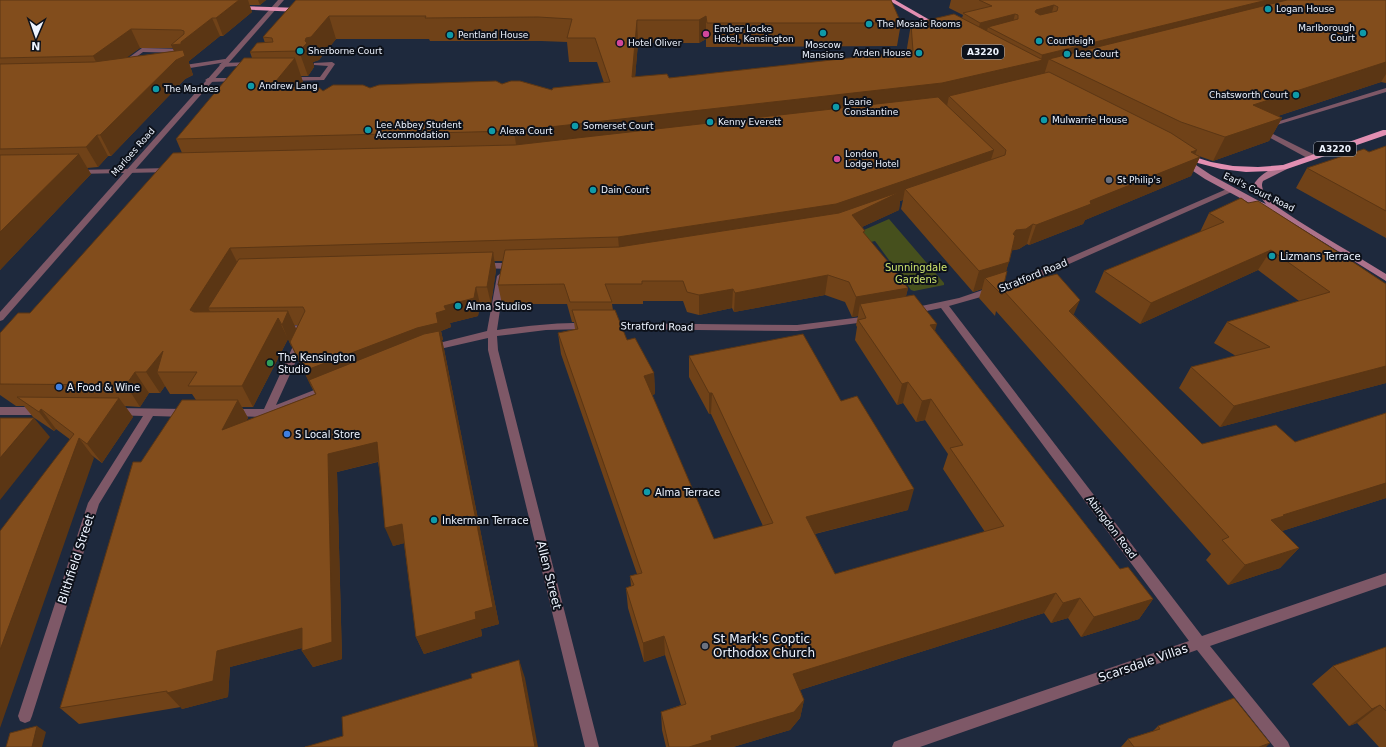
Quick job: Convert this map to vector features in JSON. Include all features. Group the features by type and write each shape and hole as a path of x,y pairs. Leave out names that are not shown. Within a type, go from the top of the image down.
{"highway":[{"path":"891,0 944,30"},
{"path":"228,8 306,10"},
{"path":"906,16 933,24"},
{"name":"A3220","path":"1176,155 1231,169 1250,170 1284,167 1386,132"}],"main road":[{"name":"Earl's Court Road","path":"1176,155 1208,177 1256,203 1278,210 1386,278"},
{"path":"1278,210 1259,191 1256,185 1257,181 1262,177 1284,167"}],"street":[{"name":"Marloes Road","path":"0,318 208,80 281,0"},
{"path":"117,69 142,50 188,51 170,69 224,63 258,64"},
{"path":"280,79 322,79 332,64 316,64"},
{"path":"208,80 244,80"},
{"path":"1312,157 1257,130 1386,90"},
{"path":"71,172 179,170"},
{"name":"Stratford Road","path":"899,313 943,305 992,291 1039,274 1232,190"},
{"path":"472,267 526,265"},
{"name":"Allen Street","path":"503,266 492,332 493,350 592,747"},
{"name":"Abingdon Road","path":"943,305 1200,644 1283,747"},
{"name":"Stratford Road","path":"418,352 492,332 555,326 798,328 876,318"},
{"path":"267,414 306,328 276,329"},
{"path":"220,413 267,414 339,384"},
{"path":"0,411 55,412"},
{"path":"103,412 197,413"},
{"name":"Blithfield Street","path":"25,716 94,503 150,413"},
{"name":"Scarsdale Villas","path":"900,747 1386,579"}],"green space":[{"name":"Sunningdale Gardens","path":"889,219 944,283 944,285 914,291 911,290 875,241 857,245 850,236"}],"building":[{"path":"0,0 239,0 216,18 212,18 181,42 181,44 171,45 184,34 184,31 181,30 131,29 93,56 0,58"},
{"path":"296,0 891,0 901,23 707,23 706,16 699,20 637,20 632,77 667,74 669,78 913,51 911,24 954,14 1043,60 942,83 514,131 176,139 244,58 295,58 271,87 317,86 323,91 333,85 363,85 370,88 379,85 496,81 502,84 511,81 520,81 552,90 553,88 610,82 595,38 567,38 572,19 538,17 425,18 426,16 329,16 311,37 306,38 305,41 307,43 299,51 250,52 257,43 273,42 272,38 263,37"},
{"path":"979,0 1267,0 1042,55 988,27 1018,19 1018,15 1015,14 980,23 963,13 992,6","holes":["1054,5 1058,7 1057,11 1040,15 1035,12 1036,10"]},
{"path":"1287,0 1386,0 1386,62 1253,105 1282,118 1225,137 1181,122 1049,59"},
{"path":"183,50 185,56 176,60 86,147 0,149 0,64 94,62"},
{"path":"1049,72 1171,133 1197,150 1191,152 1200,157 1090,201 1091,204 1036,225 1033,224 1026,229 1016,230 1013,234 1015,236 1009,262 979,271 905,189 1005,155 1006,150 949,96"},
{"path":"938,97 994,150 836,204 618,237 230,248 190,310 194,312 288,311 282,325 278,318 242,386 188,386 197,372 157,372 163,351 146,372 135,372 126,385 0,384 0,333 18,313 30,313 173,153 515,145"},
{"path":"1386,146 1386,211 1307,168 1364,149 1369,152"},
{"path":"79,154 0,232 0,155"},
{"path":"902,191 852,215 865,231 863,232 900,276 898,276 908,288 856,297 849,282 828,275 735,293 733,289 699,295 687,292 683,281 642,281 642,284 605,284 612,302 570,302 564,284 498,285 505,250 619,247 839,213"},
{"path":"1241,198 1248,203 1258,201 1386,284 1386,366 1234,406 1191,367 1270,347 1227,322 1330,292 1271,250 1151,303 1104,271 1224,222 1209,213"},
{"path":"493,252 487,287 476,287 474,298 444,306 446,310 436,313 438,323 417,328 304,371 290,342 305,311 303,307 208,308 239,259"},
{"path":"1007,271 1003,288 1057,274 1080,300 1069,311 1202,444 1276,425 1295,442 1386,413 1386,483 1271,520 1299,548 1245,565 1222,540 1229,537 1003,290 1002,295 985,278"},
{"path":"914,295 937,324 930,325 1120,569 1128,567 1153,599 1094,617 1080,598 1063,603 1056,593 793,674 804,700 794,712 711,736 712,740 689,747 669,747 661,712 686,704 664,636 643,643 626,588 634,585 630,576 642,573 558,333 578,329 572,310 615,310 627,340 635,338 654,373 644,376 714,539 773,523 712,393 709,393 689,356 803,334 841,401 857,396 914,489 806,517 835,574 1004,526 950,448 963,445 931,399 922,401 908,382 902,384 858,320 866,318 860,304"},
{"path":"439,331 493,607 475,612 476,619 416,637 402,524 385,528 377,442 328,454 332,642 302,651 302,628 217,651 213,681 167,693 167,691 60,708 133,462 141,462 182,400 238,400 222,430 316,394 309,380 424,334"},
{"path":"17,397 119,398 87,444 79,438 0,650 0,531 74,434 41,409 39,412"},
{"path":"0,418 34,418 0,458"},
{"path":"1386,647 1386,711 1380,705 1372,709 1333,666"},
{"path":"519,660 535,747 305,747 343,736 342,717 472,678 471,674"},
{"path":"1234,698 1270,743 1259,747 1134,747 1128,739 1160,729 1158,726"},
{"path":"37,726 32,747 6,747 10,733"}],"place":[{"name":"Logan House","path":"1268,9"},
{"name":"The Mosaic Rooms","path":"869,24"},
{"name":"Moscow Mansions","path":"823,33"},
{"name":"Marlborough Court","path":"1363,33"},
{"name":"Ember Locke Hotel, Kensington","path":"706,34"},
{"name":"Pentland House","path":"450,35"},
{"name":"Courtleigh","path":"1039,41"},
{"name":"Hotel Oliver","path":"620,43"},
{"name":"Sherborne Court","path":"300,51"},
{"name":"Arden House","path":"919,53"},
{"name":"Lee Court","path":"1067,54"},
{"name":"Andrew Lang","path":"251,86"},
{"name":"The Marloes","path":"156,89"},
{"name":"Chatsworth Court","path":"1296,95"},
{"name":"Learie Constantine","path":"836,107"},
{"name":"Mulwarrie House","path":"1044,120"},
{"name":"Kenny Everett","path":"710,122"},
{"name":"Somerset Court","path":"575,126"},
{"name":"Lee Abbey Student Accommodation","path":"368,130"},
{"name":"Alexa Court","path":"492,131"},
{"name":"London Lodge Hotel","path":"837,159"},
{"name":"St Philip's","path":"1109,180"},
{"name":"Dain Court","path":"593,190"},
{"name":"Lizmans Terrace","path":"1272,256"},
{"name":"Alma Studios","path":"458,306"},
{"name":"The Kensington Studio","path":"270,363"},
{"name":"A Food & Wine","path":"59,387"},
{"name":"S Local Store","path":"287,434"},
{"name":"Alma Terrace","path":"647,492"},
{"name":"Inkerman Terrace","path":"434,520"},
{"name":"St Mark's Coptic Orthodox Church","path":"705,646"}]}
